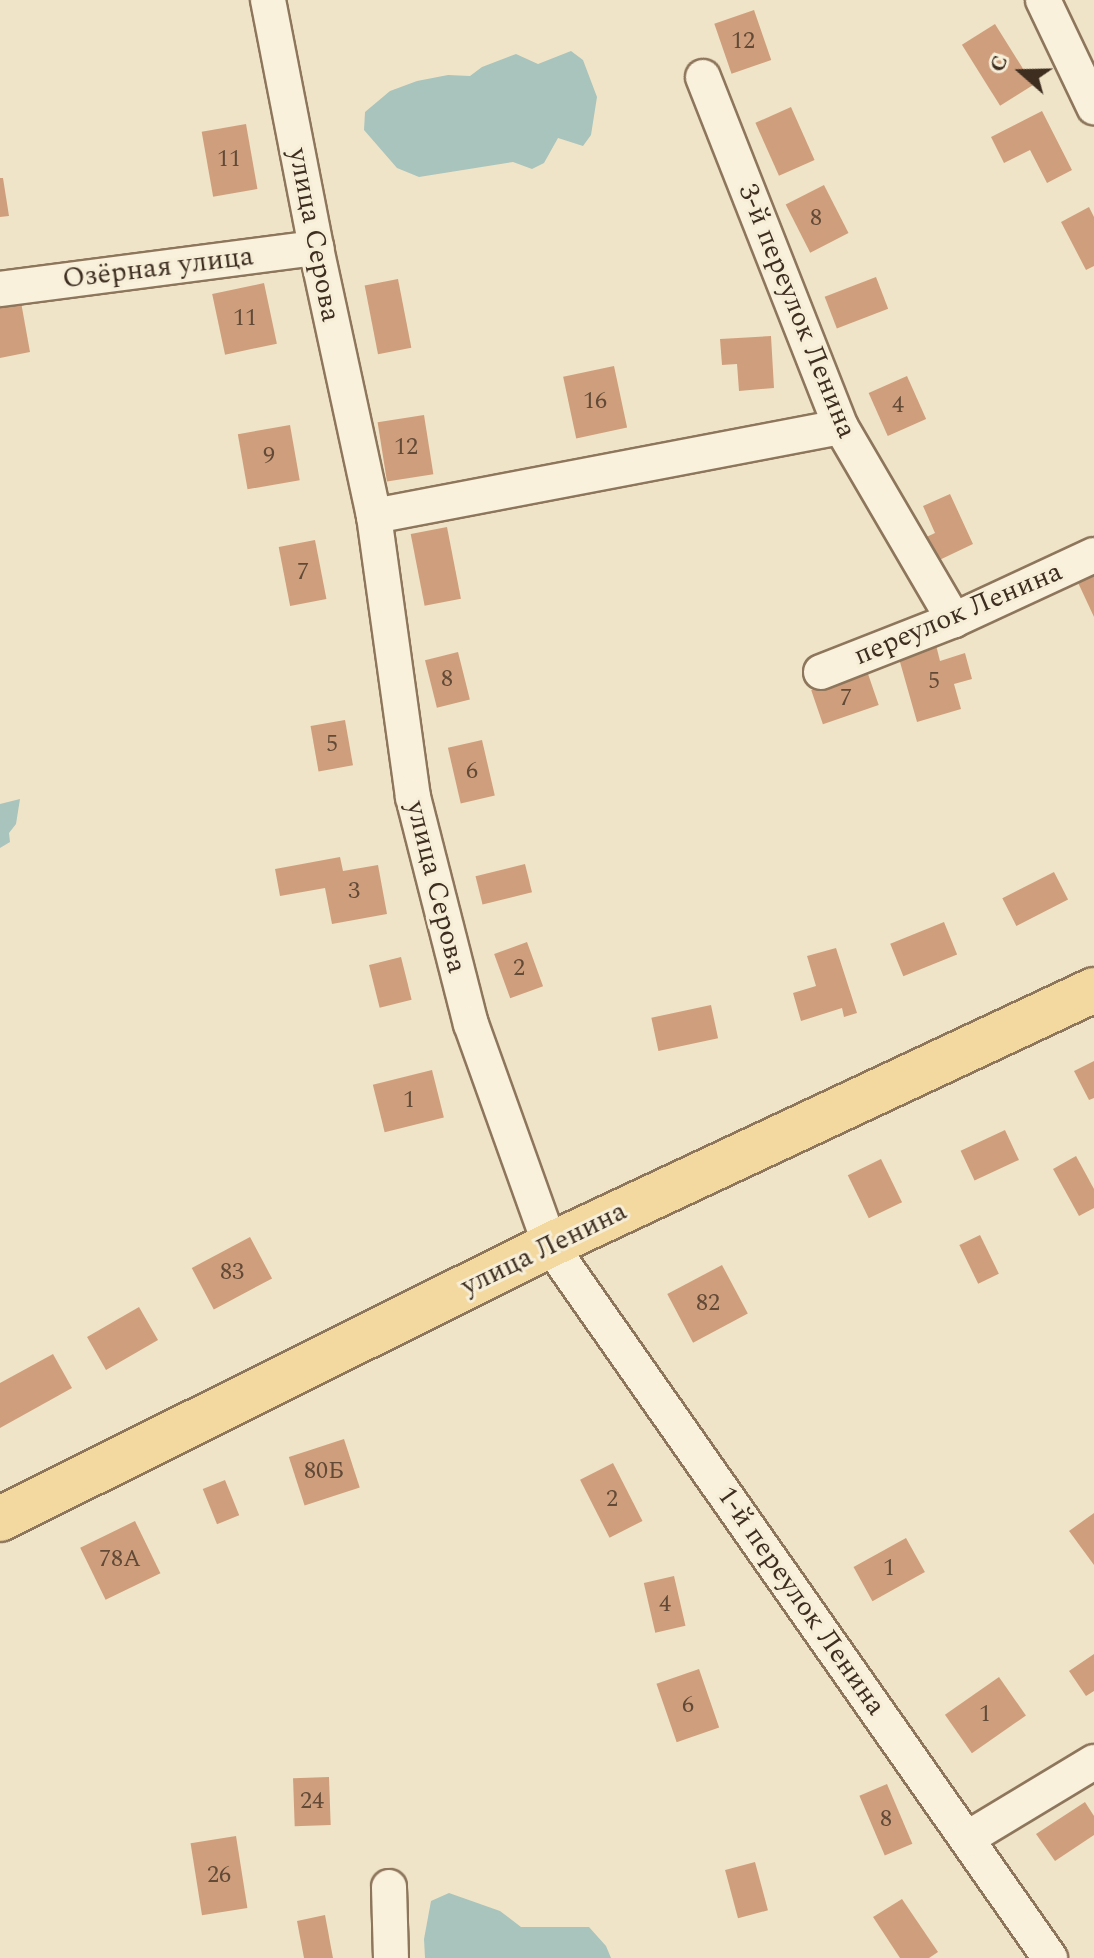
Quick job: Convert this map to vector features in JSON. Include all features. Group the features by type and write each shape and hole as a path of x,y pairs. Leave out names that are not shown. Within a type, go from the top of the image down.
{"main road":[{"name":"улица Ленина","path":"0,1519 550,1245 1094,990"}],"street":[{"name":"улица Серова","path":"268,0 316,248 374,516 413,797 471,1024 550,1245"},
{"path":"1043,0 1094,107"},
{"name":"3-й переулок Ленина","path":"703,77 841,427 954,620"},
{"name":"Озёрная улица","path":"0,289 316,248"},
{"path":"374,516 841,427"},
{"name":"переулок Ленина","path":"821,672 954,620 1094,555"},
{"name":"1-й переулок Ленина","path":"550,1245 1050,1958"},
{"path":"968,1838 1094,1762"},
{"path":"389,1887 391,1958"}],"water":[{"path":"571,51 583,60 597,97 591,135 583,146 558,138 544,163 532,169 513,162 419,177 397,168 364,130 365,112 390,91 417,81 448,75 470,76 482,67 516,54 538,64"},
{"path":"20,799 16,824 9,833 10,842 0,848 0,804"},
{"path":"449,1893 500,1911 521,1927 589,1927 606,1946 611,1958 425,1958 424,1939 431,1901"}],"building":[{"path":"754,10 771,60 732,74 714,24"},
{"path":"995,24 1033,85 1000,106 962,45"},
{"path":"791,107 815,160 779,176 755,123"},
{"path":"1042,111 1072,170 1047,183 1030,150 1004,163 991,137"},
{"path":"246,124 257,189 213,197 202,132"},
{"path":"0,178 3,178 9,216 0,217"},
{"path":"824,185 849,233 810,253 786,205"},
{"path":"1089,207 1094,217 1094,266 1086,270 1061,222"},
{"path":"876,277 888,309 837,328 825,297"},
{"path":"398,279 411,348 378,354 365,285"},
{"path":"264,283 277,344 225,355 212,294"},
{"path":"21,302 30,352 0,358 0,306"},
{"path":"771,336 774,388 739,391 737,364 722,365 720,339"},
{"path":"614,366 627,428 576,438 563,377"},
{"path":"907,376 926,419 888,436 869,393"},
{"path":"424,415 433,474 387,482 378,422"},
{"path":"290,425 300,480 248,489 238,434"},
{"path":"950,494 973,544 931,564 920,540 935,533 923,506"},
{"path":"447,527 461,599 425,606 411,534"},
{"path":"315,540 326,599 290,606 279,547"},
{"path":"1094,565 1094,617 1074,574"},
{"path":"936,645 940,661 965,653 972,679 954,684 961,709 917,722 898,655"},
{"path":"458,652 470,700 437,708 425,660"},
{"path":"867,671 879,705 823,724 811,690"},
{"path":"345,720 353,765 319,771 311,726"},
{"path":"482,740 495,796 461,803 448,748"},
{"path":"340,857 343,871 378,865 387,914 332,924 325,888 280,896 275,869"},
{"path":"525,864 532,892 483,904 476,876"},
{"path":"1054,872 1068,900 1016,926 1002,898"},
{"path":"944,922 957,954 903,976 890,944"},
{"path":"527,942 543,986 510,998 494,954"},
{"path":"836,948 857,1013 844,1017 842,1008 801,1021 793,993 816,986 807,956"},
{"path":"401,957 412,1000 380,1008 369,965"},
{"path":"711,1005 718,1038 658,1051 651,1018"},
{"path":"1094,1061 1094,1098 1089,1100 1074,1071"},
{"path":"432,1070 444,1118 385,1132 373,1085"},
{"path":"1005,1130 1019,1160 975,1181 961,1151"},
{"path":"1076,1156 1094,1189 1094,1208 1079,1216 1053,1169"},
{"path":"881,1159 902,1202 869,1218 848,1175"},
{"path":"980,1235 999,1274 978,1284 959,1245"},
{"path":"250,1237 272,1278 214,1309 192,1268"},
{"path":"722,1265 748,1314 693,1343 667,1294"},
{"path":"139,1307 158,1340 106,1370 87,1337"},
{"path":"53,1354 72,1388 0,1428 0,1383"},
{"path":"344,1439 360,1488 305,1505 289,1457"},
{"path":"613,1463 643,1521 610,1538 580,1480"},
{"path":"225,1480 239,1515 217,1524 203,1489"},
{"path":"1094,1513 1094,1565 1069,1531"},
{"path":"135,1521 160,1573 106,1600 80,1548"},
{"path":"906,1538 925,1572 872,1601 854,1567"},
{"path":"674,1576 685,1626 655,1633 644,1583"},
{"path":"1094,1654 1094,1691 1086,1696 1069,1671"},
{"path":"699,1669 719,1728 677,1742 656,1684"},
{"path":"999,1677 1026,1716 972,1753 945,1715"},
{"path":"329,1777 331,1825 295,1826 293,1778"},
{"path":"887,1784 912,1844 885,1856 859,1796"},
{"path":"1085,1802 1094,1816 1094,1835 1055,1861 1036,1834"},
{"path":"236,1836 247,1908 202,1915 191,1843"},
{"path":"755,1862 768,1910 738,1918 725,1870"},
{"path":"902,1899 938,1952 929,1958 900,1958 873,1917"},
{"path":"325,1915 333,1958 304,1958 297,1921"}]}
